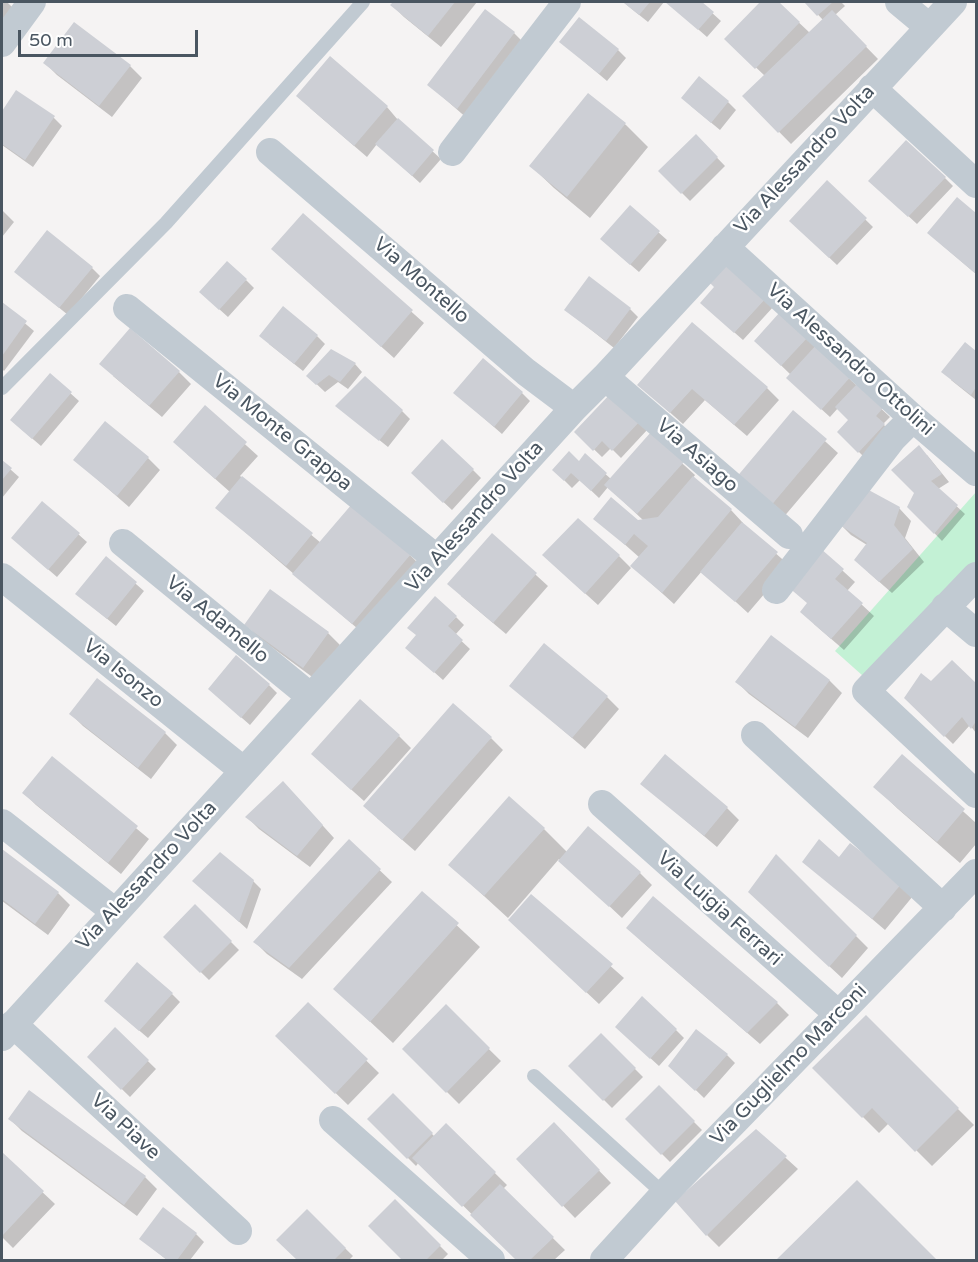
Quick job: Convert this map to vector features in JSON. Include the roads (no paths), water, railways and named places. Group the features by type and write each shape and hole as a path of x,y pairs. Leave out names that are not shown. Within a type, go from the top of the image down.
{"street":[{"path":"2,43 32,2"},
{"path":"452,152 567,2"},
{"path":"899,2 929,27"},
{"name":"Via Alessandro Volta","path":"8,1022 244,771 574,408 953,2"},
{"path":"872,88 976,184"},
{"name":"Via Montello","path":"270,152 526,372 574,408"},
{"name":"Via Alessandro Ottolini","path":"725,247 913,418 976,472"},
{"name":"Via Monte Grappa","path":"127,308 437,559"},
{"name":"Via Asiago","path":"605,377 789,535"},
{"path":"776,590 893,438 913,418"},
{"name":"Via Adamello","path":"123,543 311,697"},
{"name":"Via Isonzo","path":"2,576 244,771"},
{"path":"976,576 866,691 976,794"},
{"path":"945,607 976,633"},
{"path":"755,735 943,908"},
{"name":"Via Luigia Ferrari","path":"602,804 789,973 838,1014"},
{"path":"2,822 114,911"},
{"name":"Via Guglielmo Marconi","path":"604,1260 664,1194 976,873"},
{"name":"Via Piave","path":"8,1022 238,1230"},
{"path":"333,1120 491,1260"}],"lane":[{"path":"2,388 166,223 363,2"},
{"path":"534,1076 664,1194"}]}
